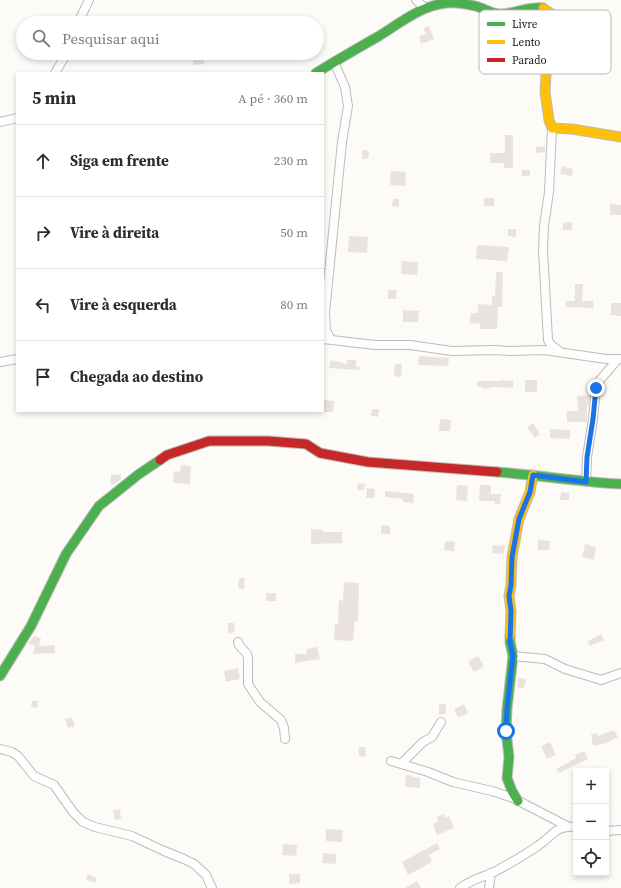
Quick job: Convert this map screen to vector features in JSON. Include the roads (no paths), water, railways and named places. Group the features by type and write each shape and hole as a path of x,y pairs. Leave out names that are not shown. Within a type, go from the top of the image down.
{"street":[{"path":"81,16 89,0"},
{"path":"416,0 425,8"},
{"path":"318,72 425,8 448,3 475,6 482,10"},
{"path":"526,10 543,8 546,10"},
{"path":"56,72 63,60"},
{"path":"334,62 345,87 348,106 342,142 325,313 327,340 375,345 410,345 452,351 560,351 606,359 619,359"},
{"path":"546,74 545,92 549,120 552,128 549,192 544,226 543,250 548,340 551,345 560,351"},
{"path":"0,122 16,118"},
{"path":"552,128 572,129 621,137"},
{"path":"0,362 16,359"},
{"path":"586,482 587,457 596,388 600,380 619,359"},
{"path":"0,676 31,626 66,554 99,506 139,474 167,455 210,441 268,441 306,444 320,453 368,462 533,475 586,482 621,484"},
{"path":"518,801 507,778 509,757 506,731 507,709 513,656 510,642 511,611 509,596 512,557 519,519 530,492 533,475"},
{"path":"238,642 238,645 247,654 248,658 248,684 260,702 280,720 284,728 285,739"},
{"path":"513,656 545,659 565,668 601,680 621,673"},
{"path":"401,764 423,742 432,737 441,722"},
{"path":"0,749 12,752 18,756 34,776 54,785 80,820 95,827 132,836 194,864 206,875 212,888"},
{"path":"391,761 452,782 492,791 518,801 567,826 573,827"},
{"path":"460,888 478,877 491,873 540,845 558,829 567,826"},
{"path":"609,831 621,830"},
{"path":"489,888 491,873"}]}
